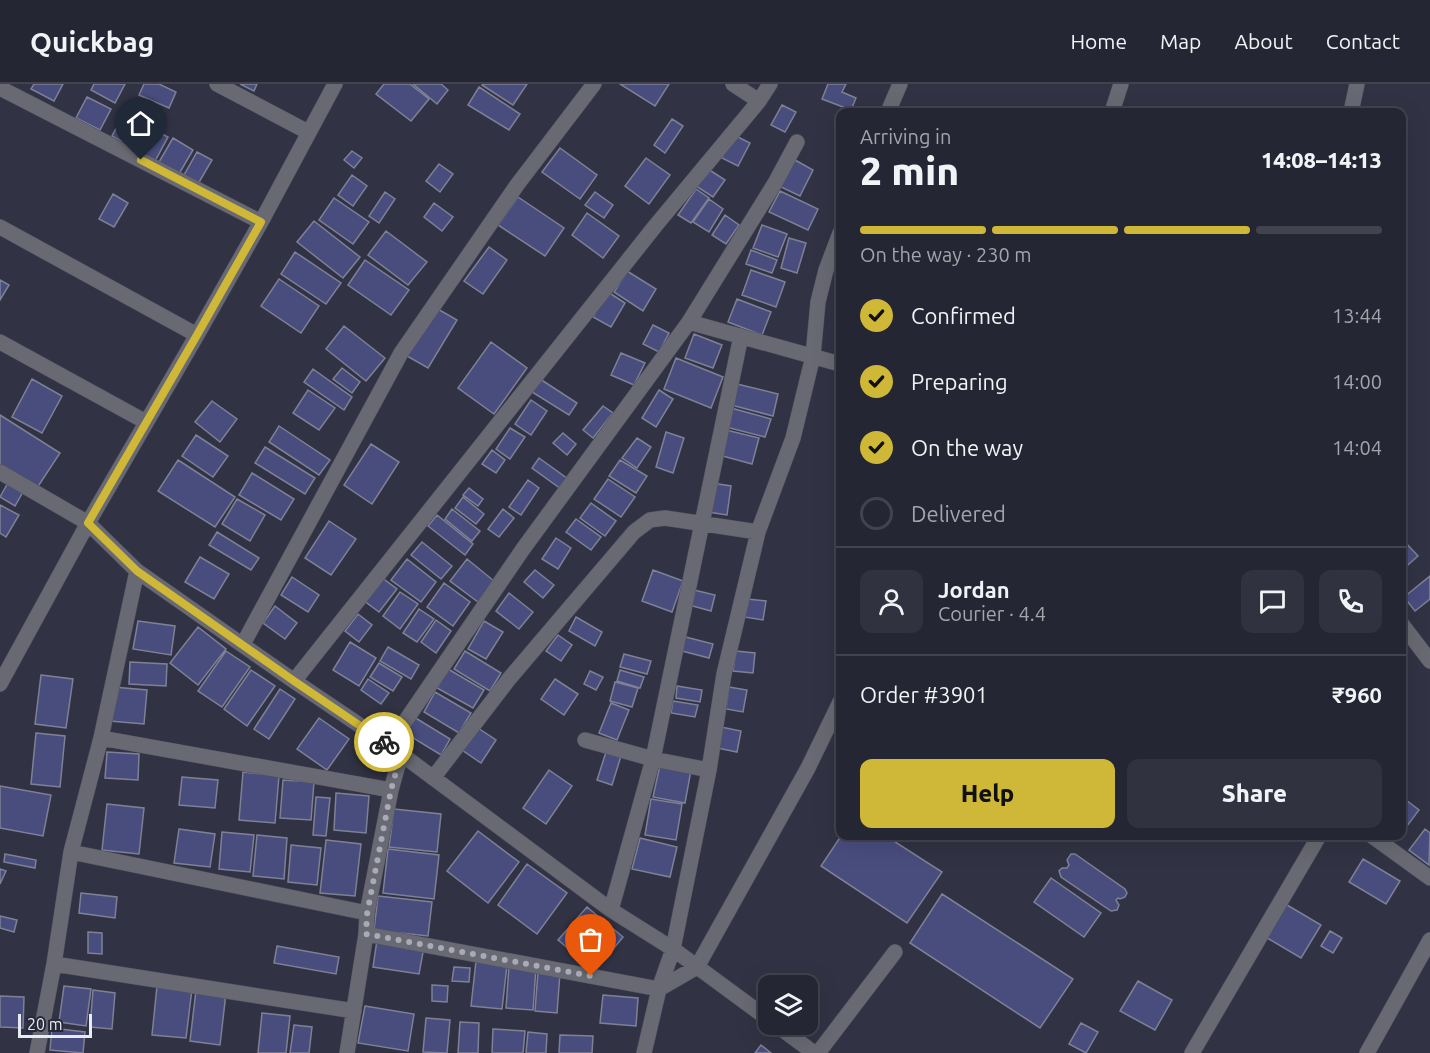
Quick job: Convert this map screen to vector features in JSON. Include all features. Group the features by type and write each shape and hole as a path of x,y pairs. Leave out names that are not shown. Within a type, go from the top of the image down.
{"street":[{"path":"217,84 308,132"},
{"path":"0,684 7,657 197,335 335,84"},
{"path":"243,644 401,353 517,185 594,84"},
{"path":"733,84 759,101"},
{"path":"294,681 649,234 759,101 770,84"},
{"path":"890,108 900,84"},
{"path":"1113,108 1121,84"},
{"path":"1351,108 1357,84"},
{"path":"0,88 261,222"},
{"path":"350,1053 367,914 391,790 395,749 523,549 689,321 775,183 797,142"},
{"path":"0,226 197,335"},
{"path":"644,1053 659,989 673,949 709,770 724,674 758,532 792,438 813,356 818,302 836,244"},
{"path":"689,321 836,363"},
{"path":"611,910 653,759 741,336"},
{"path":"0,342 146,422"},
{"path":"0,472 88,523 137,571 395,749 611,910 673,949 758,1012"},
{"path":"433,778 509,679 634,532 650,520 665,518 758,532"},
{"path":"37,1053 72,852 137,571"},
{"path":"1406,630 1430,661"},
{"path":"366,934 659,989 697,967 808,768 836,710"},
{"path":"100,738 391,790"},
{"path":"585,740 653,759 709,770"},
{"path":"1192,1053 1317,840"},
{"path":"1378,840 1430,878"},
{"path":"72,852 367,914"},
{"path":"1367,1053 1430,940"},
{"path":"791,1035 816,1053 895,952"},
{"path":"54,964 354,1011"}],"building":[{"path":"34,84 63,84 54,101 31,89"},
{"path":"94,84 125,84 115,103 91,90"},
{"path":"144,84 159,84 176,92 169,108 139,95"},
{"path":"240,84 257,84 254,91"},
{"path":"384,84 410,84 429,99 411,121 376,94"},
{"path":"413,84 441,84 448,90 437,104"},
{"path":"483,84 527,84 513,105"},
{"path":"620,84 669,84 655,106"},
{"path":"828,84 846,84 842,92 856,98 852,108 822,99"},
{"path":"479,87 520,114 509,130 468,105"},
{"path":"87,97 111,109 100,130 76,118"},
{"path":"782,105 796,112 785,132 771,125"},
{"path":"126,109 147,121 133,148 112,136"},
{"path":"672,119 683,126 665,153 654,145"},
{"path":"147,126 168,137 154,163 133,151"},
{"path":"734,135 750,143 738,166 722,158"},
{"path":"173,138 193,150 179,174 159,162"},
{"path":"560,148 597,175 580,199 542,172"},
{"path":"352,151 362,158 354,168 344,160"},
{"path":"197,152 212,160 198,184 184,175"},
{"path":"646,158 670,175 649,204 625,186"},
{"path":"795,160 813,170 800,196 781,187"},
{"path":"439,164 453,174 440,192 426,181"},
{"path":"708,169 725,180 713,197 696,186"},
{"path":"352,175 367,186 353,206 338,195"},
{"path":"696,189 709,198 691,223 678,215"},
{"path":"780,191 818,209 808,230 769,212"},
{"path":"385,192 395,199 379,223 369,216"},
{"path":"595,192 613,205 604,218 585,205"},
{"path":"113,194 128,203 114,227 99,219"},
{"path":"518,197 564,228 545,256 498,225"},
{"path":"334,198 369,222 353,244 319,220"},
{"path":"709,199 723,209 709,232 693,222"},
{"path":"434,203 453,217 442,231 424,217"},
{"path":"587,213 619,236 603,258 572,235"},
{"path":"725,215 739,225 726,244 712,235"},
{"path":"314,221 360,257 343,278 297,242"},
{"path":"762,225 787,234 778,257 753,248"},
{"path":"386,231 427,262 408,285 368,255"},
{"path":"789,238 806,243 797,273 781,268"},
{"path":"489,247 507,260 483,294 464,281"},
{"path":"751,250 777,260 772,273 746,264"},
{"path":"295,252 341,283 326,304 281,274"},
{"path":"365,260 409,290 391,315 348,285"},
{"path":"751,270 785,282 776,307 742,295"},
{"path":"627,271 656,289 643,311 614,292"},
{"path":"279,279 319,306 301,333 261,306"},
{"path":"0,280 9,285 0,300"},
{"path":"608,292 625,303 611,327 593,317"},
{"path":"737,299 771,312 762,335 728,322"},
{"path":"436,308 457,320 428,368 407,356"},
{"path":"653,325 669,333 659,352 643,344"},
{"path":"344,326 385,358 366,381 326,349"},
{"path":"694,334 722,345 713,368 685,358"},
{"path":"491,342 527,368 494,414 458,388"},
{"path":"621,353 645,363 634,385 611,375"},
{"path":"676,358 723,377 711,408 664,389"},
{"path":"342,368 360,382 352,393 333,379"},
{"path":"313,369 352,397 344,410 304,382"},
{"path":"32,379 62,396 42,433 12,417"},
{"path":"540,379 577,403 569,415 532,392"},
{"path":"737,384 778,394 773,416 731,405"},
{"path":"308,390 335,408 319,430 293,413"},
{"path":"659,390 673,399 656,427 642,418"},
{"path":"531,400 547,411 531,435 515,424"},
{"path":"212,401 237,419 220,442 195,422"},
{"path":"603,406 613,413 593,438 583,430"},
{"path":"731,408 771,419 765,437 726,427"},
{"path":"0,415 60,453 37,488 0,465"},
{"path":"279,426 330,460 319,475 269,442"},
{"path":"510,428 525,437 510,459 496,449"},
{"path":"726,430 759,438 752,464 719,455"},
{"path":"666,432 684,438 673,473 656,467"},
{"path":"563,433 576,444 567,455 553,443"},
{"path":"196,435 228,456 213,477 182,456"},
{"path":"637,438 651,447 637,468 622,458"},
{"path":"371,444 399,462 372,504 344,485"},
{"path":"265,447 315,478 305,494 255,463"},
{"path":"492,450 505,460 496,473 482,464"},
{"path":"539,458 568,479 561,489 532,468"},
{"path":"178,460 235,497 215,527 158,491"},
{"path":"620,460 647,476 636,493 609,476"},
{"path":"252,473 294,499 281,520 239,495"},
{"path":"608,479 635,497 621,517 594,499"},
{"path":"528,480 539,488 521,515 509,507"},
{"path":"9,481 24,490 15,506 0,497"},
{"path":"712,483 731,486 727,515 708,512"},
{"path":"469,488 483,499 478,506 463,495"},
{"path":"463,497 484,514 476,524 455,508"},
{"path":"237,499 265,515 250,541 222,524"},
{"path":"591,503 616,521 605,536 580,518"},
{"path":"0,505 19,515 6,537 0,533"},
{"path":"452,509 480,531 472,541 445,519"},
{"path":"503,509 514,518 499,537 488,529"},
{"path":"437,515 473,544 465,555 428,526"},
{"path":"576,519 601,537 591,550 566,532"},
{"path":"329,521 356,539 331,575 305,558"},
{"path":"217,532 259,558 251,570 209,545"},
{"path":"556,538 571,548 558,569 542,559"},
{"path":"422,542 452,566 441,579 411,555"},
{"path":"1406,543 1418,556 1406,567"},
{"path":"200,557 229,574 214,599 185,582"},
{"path":"407,559 436,582 421,602 391,580"},
{"path":"467,559 494,581 478,602 450,581"},
{"path":"535,570 554,585 543,598 524,582"},
{"path":"653,570 683,581 672,612 642,601"},
{"path":"1430,576 1430,599 1415,611 1406,600 1406,595"},
{"path":"292,577 319,595 308,612 281,595"},
{"path":"381,577 397,589 379,612 363,600"},
{"path":"444,583 470,602 453,626 427,607"},
{"path":"694,590 715,595 711,611 689,605"},
{"path":"400,592 418,604 400,629 383,616"},
{"path":"509,593 533,612 519,629 496,611"},
{"path":"747,599 766,601 763,620 744,617"},
{"path":"275,606 297,623 285,639 263,623"},
{"path":"419,609 434,619 417,642 403,633"},
{"path":"358,614 372,625 359,642 345,631"},
{"path":"576,617 602,632 595,646 569,631"},
{"path":"436,620 451,631 436,653 421,642"},
{"path":"138,621 175,626 171,655 133,649"},
{"path":"484,621 503,632 486,659 468,649"},
{"path":"198,627 226,649 198,685 170,663"},
{"path":"558,635 572,645 561,661 546,651"},
{"path":"682,636 713,644 709,658 678,650"},
{"path":"350,642 376,658 359,686 333,670"},
{"path":"388,647 419,665 411,679 380,661"},
{"path":"226,651 250,667 222,707 198,691"},
{"path":"465,651 501,673 490,691 454,669"},
{"path":"736,651 755,653 753,673 733,671"},
{"path":"624,654 651,661 647,674 620,667"},
{"path":"130,662 167,664 166,686 129,684"},
{"path":"379,663 402,677 393,691 370,677"},
{"path":"448,669 484,690 473,708 437,688"},
{"path":"251,670 275,686 247,726 224,709"},
{"path":"620,670 644,677 640,688 617,681"},
{"path":"590,671 603,677 596,690 584,684"},
{"path":"41,675 73,679 66,728 35,724"},
{"path":"368,679 389,693 381,704 361,690"},
{"path":"555,679 578,694 564,715 541,699"},
{"path":"615,682 638,688 632,707 610,701"},
{"path":"677,686 702,690 700,702 676,698"},
{"path":"113,687 147,690 144,724 110,721"},
{"path":"729,687 747,690 743,712 726,709"},
{"path":"280,689 295,699 269,739 254,729"},
{"path":"435,692 471,713 459,733 424,712"},
{"path":"673,701 698,705 695,717 671,713"},
{"path":"611,703 629,710 617,740 599,733"},
{"path":"414,717 450,739 441,755 405,733"},
{"path":"319,718 349,739 327,770 297,749"},
{"path":"721,727 741,731 737,752 717,748"},
{"path":"478,728 496,740 481,763 462,750"},
{"path":"36,733 65,736 60,787 31,784"},
{"path":"107,752 139,754 138,780 105,778"},
{"path":"606,752 621,756 612,785 597,780"},
{"path":"660,765 691,770 685,803 653,797"},
{"path":"549,770 572,786 546,824 523,808"},
{"path":"243,772 279,776 275,823 239,820"},
{"path":"182,777 218,780 215,808 179,805"},
{"path":"283,780 314,782 311,820 280,818"},
{"path":"0,786 51,795 43,836 0,828"},
{"path":"336,793 369,796 366,833 334,830"},
{"path":"316,797 330,798 326,836 313,835"},
{"path":"651,799 682,804 676,840 645,835"},
{"path":"1406,800 1419,810 1406,827"},
{"path":"107,804 144,808 139,854 102,850"},
{"path":"394,809 441,814 437,852 389,847"},
{"path":"179,829 215,834 210,867 174,863"},
{"path":"1425,829 1430,833 1429,865 1409,850"},
{"path":"478,831 519,862 488,903 447,871"},
{"path":"222,832 254,835 250,872 219,869"},
{"path":"257,835 287,838 284,879 253,876"},
{"path":"640,838 677,847 670,877 632,869"},
{"path":"326,840 361,844 355,896 320,893"},
{"path":"838,840 892,840 942,872 907,923 821,866"},
{"path":"291,845 321,848 317,885 288,882"},
{"path":"388,849 439,855 434,899 383,893"},
{"path":"5,854 36,860 35,868 4,862"},
{"path":"1071,854 1075,854 1125,889 1127,893 1125,897 1116,900 1119,905 1117,910 1111,911 1061,877 1059,871 1067,868 1069,865 1067,860"},
{"path":"1363,859 1400,881 1386,904 1349,882"},
{"path":"527,864 567,893 537,934 498,905"},
{"path":"0,869 6,871 0,884"},
{"path":"1051,878 1101,913 1084,937 1034,902"},
{"path":"81,893 117,897 115,918 79,913"},
{"path":"942,894 1073,979 1040,1028 910,943"},
{"path":"378,896 432,902 428,936 374,930"},
{"path":"1282,902 1321,925 1301,958 1262,935"},
{"path":"587,907 623,937 595,971 558,940"},
{"path":"0,916 17,920 14,932 0,928"},
{"path":"1330,931 1342,938 1333,953 1321,946"},
{"path":"88,932 102,933 102,954 88,953"},
{"path":"377,940 424,947 419,974 373,967"},
{"path":"277,946 339,957 336,974 274,963"},
{"path":"476,961 507,965 502,1009 471,1006"},
{"path":"509,966 536,968 533,1010 506,1008"},
{"path":"454,967 470,968 469,982 452,981"},
{"path":"538,972 560,973 557,1013 535,1011"},
{"path":"1138,981 1172,1000 1155,1030 1120,1011"},
{"path":"432,985 448,986 447,1002 432,1001"},
{"path":"64,986 91,989 86,1026 59,1022"},
{"path":"157,986 192,989 186,1038 152,1035"},
{"path":"93,990 115,993 112,1029 90,1027"},
{"path":"196,990 226,993 220,1045 190,1041"},
{"path":"603,995 638,998 636,1026 600,1023"},
{"path":"0,996 24,997 23,1028 0,1027"},
{"path":"365,1006 414,1014 408,1051 358,1043"},
{"path":"262,1013 290,1016 286,1053 258,1053"},
{"path":"426,1018 450,1020 447,1053 423,1052"},
{"path":"460,1022 479,1023 478,1053 458,1053"},
{"path":"1081,1023 1098,1032 1086,1053 1069,1044"},
{"path":"294,1025 312,1027 309,1053 290,1053"},
{"path":"52,1028 85,1032 83,1053 50,1050"},
{"path":"493,1029 525,1031 523,1053 492,1053"},
{"path":"528,1032 547,1034 546,1053 526,1053"},
{"path":"560,1035 593,1036 592,1053 559,1053"},
{"path":"761,1045 771,1053 755,1053"}],"way so far":[{"path":"384,742 401,754 391,790 367,914 366,934 591,976"}],"route":[{"path":"141,160 261,222 88,523 137,571 384,742"}]}
